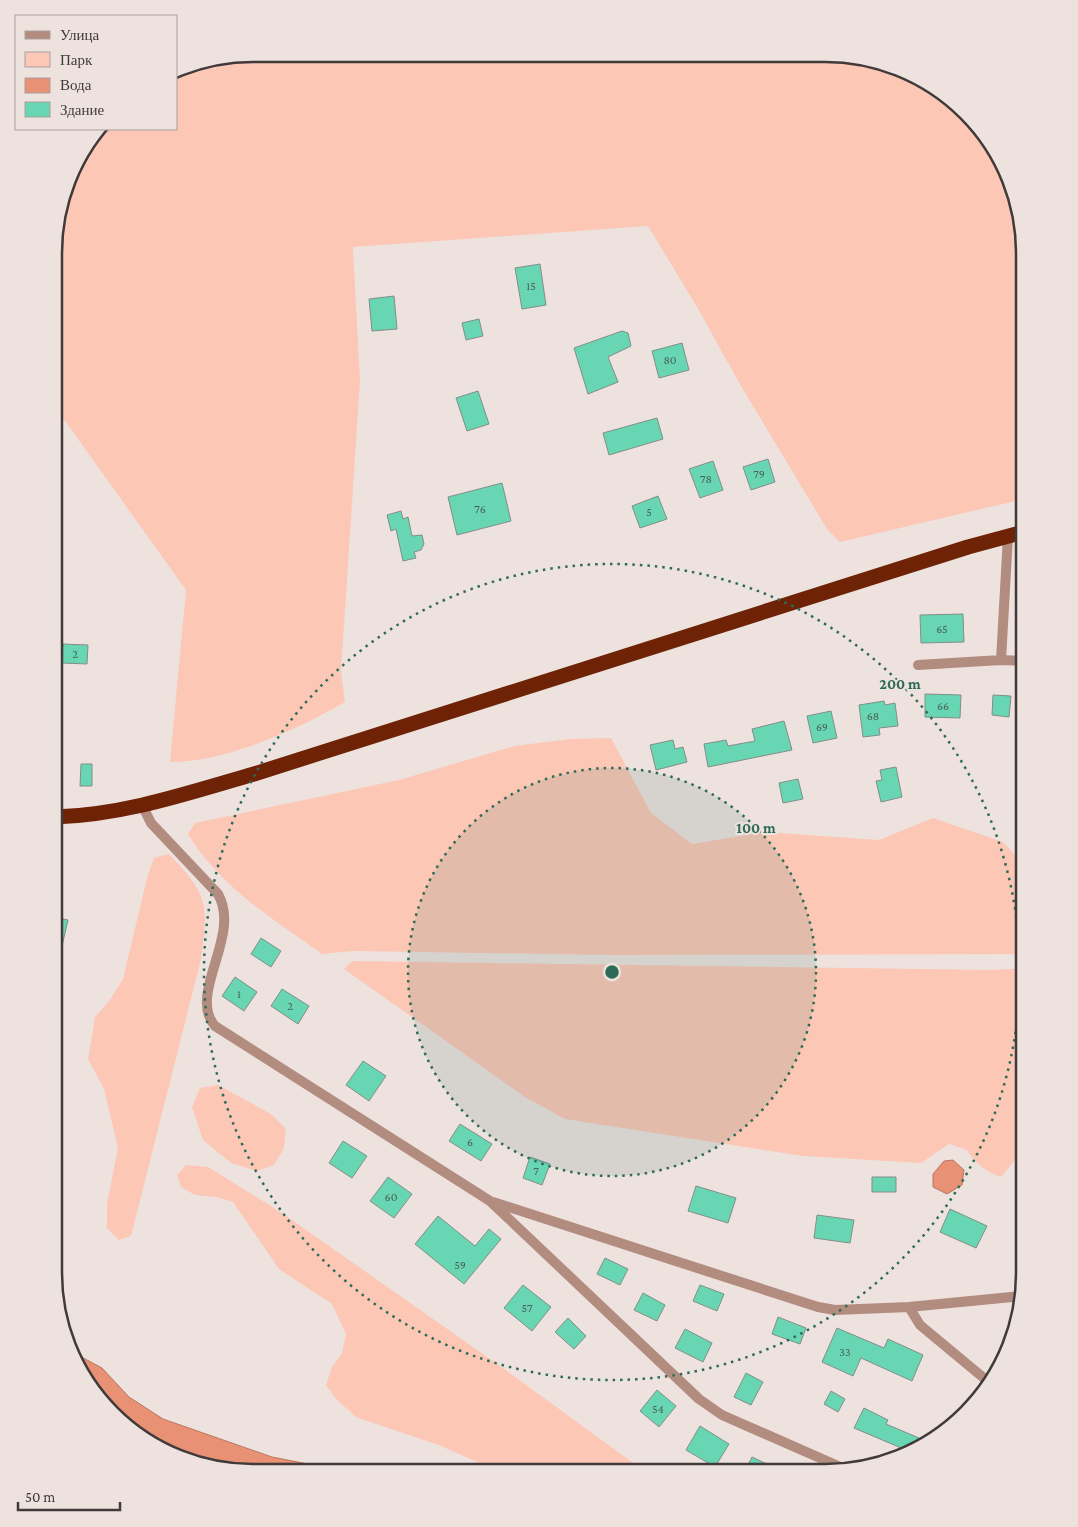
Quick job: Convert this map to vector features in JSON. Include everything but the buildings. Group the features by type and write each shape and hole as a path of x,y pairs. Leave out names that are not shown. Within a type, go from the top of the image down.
{"highway":[{"path":"62,817 79,816 144,806 264,771 1016,534"}],"street":[{"path":"1001,660 1008,536"},
{"path":"918,665 1016,661"},
{"path":"144,806 151,823 218,894 223,904 226,920 206,1003 208,1018 215,1026 490,1201 700,1399 722,1415 834,1464"},
{"path":"490,1201 818,1307 835,1310 909,1307 1014,1297"},
{"path":"909,1307 920,1325 984,1378"}],"green space":[{"path":"253,62 825,62 850,64 898,77 920,88 941,102 968,127 996,169 1012,216 1016,253 1016,501 840,542 827,529 648,226 353,247 360,381 341,671 345,702 283,733 237,750 192,761 170,762 186,590 62,417 62,253 66,216 77,180 88,158 108,130 178,130 178,78 216,66"},
{"path":"611,738 651,813 692,844 766,832 879,840 933,818 1003,842 1016,856 1016,954 615,955 352,951 322,954 267,915 231,886 215,870 188,834 195,823 399,780 514,746 570,739"},
{"path":"169,854 192,880 203,901 205,912 204,940 201,959 131,1236 119,1240 107,1228 107,1204 118,1148 104,1089 88,1059 95,1017 109,1001 123,979 147,878 154,858"},
{"path":"352,961 994,970 1016,969 1016,1159 1001,1177 981,1166 967,1150 949,1144 921,1163 803,1156 565,1119 525,1097 344,969"},
{"path":"218,1085 271,1114 286,1129 284,1148 274,1165 257,1171 231,1163 203,1140 192,1107 200,1088"},
{"path":"186,1165 208,1167 282,1213 500,1366 635,1464 482,1464 441,1446 356,1417 336,1399 326,1385 332,1367 342,1353 346,1334 332,1304 279,1269 233,1202 216,1197 195,1195 181,1187 177,1175"}],"water":[{"path":"953,1160 964,1170 962,1185 947,1194 933,1187 933,1174 944,1161"},
{"path":"82,1357 102,1368 129,1397 163,1419 272,1457 308,1464 228,1463 204,1458 169,1445 137,1425 118,1409 102,1390"}]}
